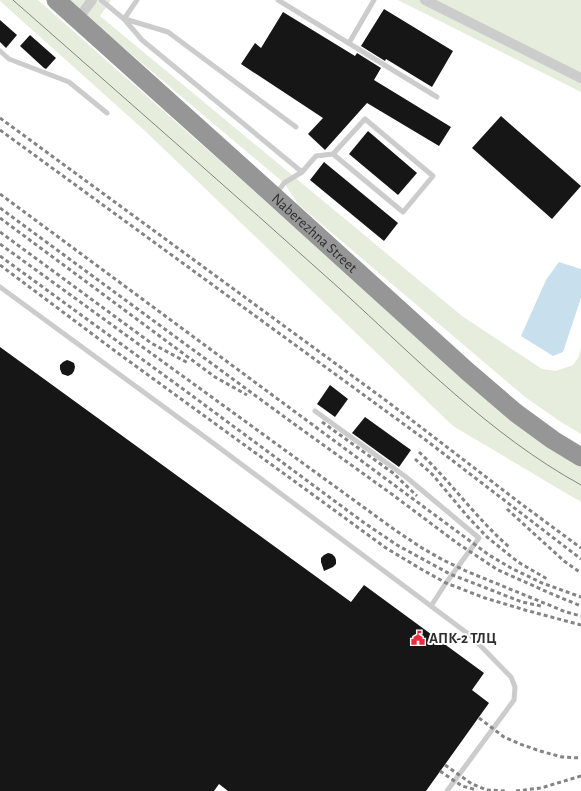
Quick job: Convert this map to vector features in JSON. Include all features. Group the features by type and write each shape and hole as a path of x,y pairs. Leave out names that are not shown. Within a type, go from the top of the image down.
{"highway":[{"name":"Naberezhna Street","path":"56,0 467,371 516,413 553,440 581,457"}],"street":[{"path":"78,19 92,0"},
{"path":"425,0 581,78"}],"lane":[{"path":"101,0 124,19 142,40 302,172"},
{"path":"124,19 137,0"},
{"path":"278,0 437,97"},
{"path":"349,43 374,0"},
{"path":"124,19 168,32 296,127"},
{"path":"0,51 9,59 69,82 107,113"},
{"path":"274,196 284,183 302,172 316,156 333,154 364,119 433,176 403,212 333,154"},
{"path":"0,287 471,636 511,677 515,687 514,700 447,791"},
{"path":"315,410 406,477 479,538 431,606"}],"green space":[{"path":"0,0 38,0 489,399 581,464 581,502 453,426 144,130"},
{"path":"67,0 111,0 100,16 462,316 542,369 556,371 573,365 579,356 581,347 581,434 525,397 299,205 284,183"},
{"path":"398,0 581,0 581,92"}],"water":[{"path":"559,262 581,269 581,298 563,352 553,356 521,336 546,280"}],"building":[{"path":"384,9 453,51 432,87 386,59 385,61 361,46"},
{"path":"283,12 355,56 357,53 381,68 374,80 451,127 439,146 367,103 325,150 308,134 323,118 241,64 255,43 261,48"},
{"path":"0,20 17,35 6,48 0,42"},
{"path":"30,35 56,58 46,69 20,46"},
{"path":"501,116 581,186 552,219 472,148"},
{"path":"368,131 417,173 398,195 349,154"},
{"path":"324,162 398,223 384,241 310,180"},
{"path":"0,347 351,602 364,585 484,673 472,690 489,703 426,791 228,791 219,784 214,791 0,791"},
{"path":"67,360 74,363 75,367 72,374 68,376 62,374 60,369 60,365"},
{"path":"330,385 348,399 335,417 317,404"},
{"path":"365,417 411,450 399,467 352,433"},
{"path":"328,553 335,557 336,564 324,571 321,558"}],"tram line":[{"path":"13,0 340,289 455,394 516,443 581,485"}],"railway":[{"path":"0,118 388,402 581,548"},
{"path":"0,130 427,441 581,559"},
{"path":"0,194 489,555 511,568 542,583 581,597"},
{"path":"0,208 457,543 498,570 581,606"},
{"path":"0,218 215,377 247,395"},
{"path":"0,232 151,343 188,363"},
{"path":"0,244 422,548 466,571 566,612 581,616"},
{"path":"0,256 363,522 397,545 450,574 522,602 541,606"},
{"path":"0,265 115,351 386,548 446,583 485,598 581,625"},
{"path":"322,422 393,473 417,496"},
{"path":"419,452 509,547"},
{"path":"415,459 432,474 487,537 518,562 549,580"},
{"path":"507,509 564,561 581,573"},
{"path":"479,718 504,737 520,744 562,757 581,758"},
{"path":"445,765 472,784 487,790 507,791"},
{"path":"440,771 462,786 477,790"},
{"path":"516,791 541,788 581,776"}],"place":[{"name":"АПК-2 ТЛЦ","path":"418,638"}]}
